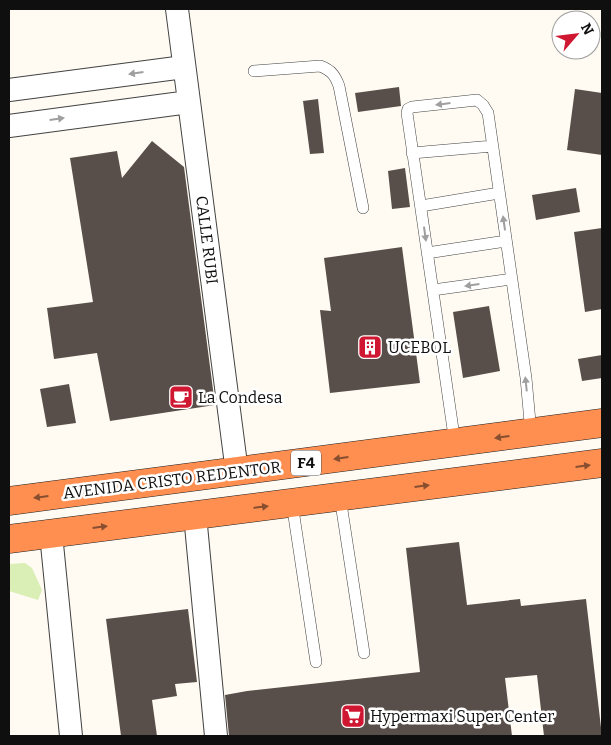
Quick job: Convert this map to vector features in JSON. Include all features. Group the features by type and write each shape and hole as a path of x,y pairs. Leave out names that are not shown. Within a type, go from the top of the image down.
{"highway":[{"name":"AVENIDA CRISTO REDENTOR","path":"9,501 602,423"},
{"name":"F4","path":"9,539 602,463"}],"street":[{"name":"CALLE RUBI","path":"177,9 237,472"},
{"path":"9,90 184,67"},
{"path":"9,126 189,102"},
{"path":"195,515 216,736"},
{"path":"51,534 72,736"}],"lane":[{"path":"254,71 320,66 328,69 334,75 339,86 363,208"},
{"path":"455,443 412,153 407,113 408,109 412,107 477,100 488,113 532,433"},
{"path":"412,153 492,146"},
{"path":"420,206 499,193"},
{"path":"427,253 506,241"},
{"path":"433,290 512,279"},
{"path":"340,496 364,653"},
{"path":"292,503 316,662"}],"green space":[{"path":"25,563 32,568 42,590 38,600 9,591 9,564"}],"building":[{"path":"399,87 401,106 358,112 355,93"},
{"path":"575,89 602,93 602,155 567,150"},
{"path":"318,99 324,153 310,154 303,101"},
{"path":"152,141 184,167 215,405 110,421 97,353 54,359 47,308 93,302 70,158 117,151 122,178"},
{"path":"405,168 410,207 392,209 388,171"},
{"path":"576,188 580,212 536,220 532,195"},
{"path":"602,228 602,309 585,312 574,232"},
{"name":"UCEBOL","path":"402,247 420,383 330,393 320,310 331,311 324,258"},
{"path":"489,306 500,371 463,378 453,312"},
{"path":"602,355 602,378 582,381 578,359"},
{"path":"69,384 76,423 47,427 40,389"},
{"path":"459,542 467,605 520,599 521,606 586,599 602,736 544,736 537,675 505,678 512,736 229,736 225,695 420,672 406,548"},
{"path":"188,609 197,682 175,684 177,696 152,700 157,736 121,736 106,619"}],"place":[{"name":"UCEBOL","path":"370,347"},
{"name":"La Condesa","path":"181,397"},
{"name":"Hypermaxi Super Center","path":"353,716"}]}
